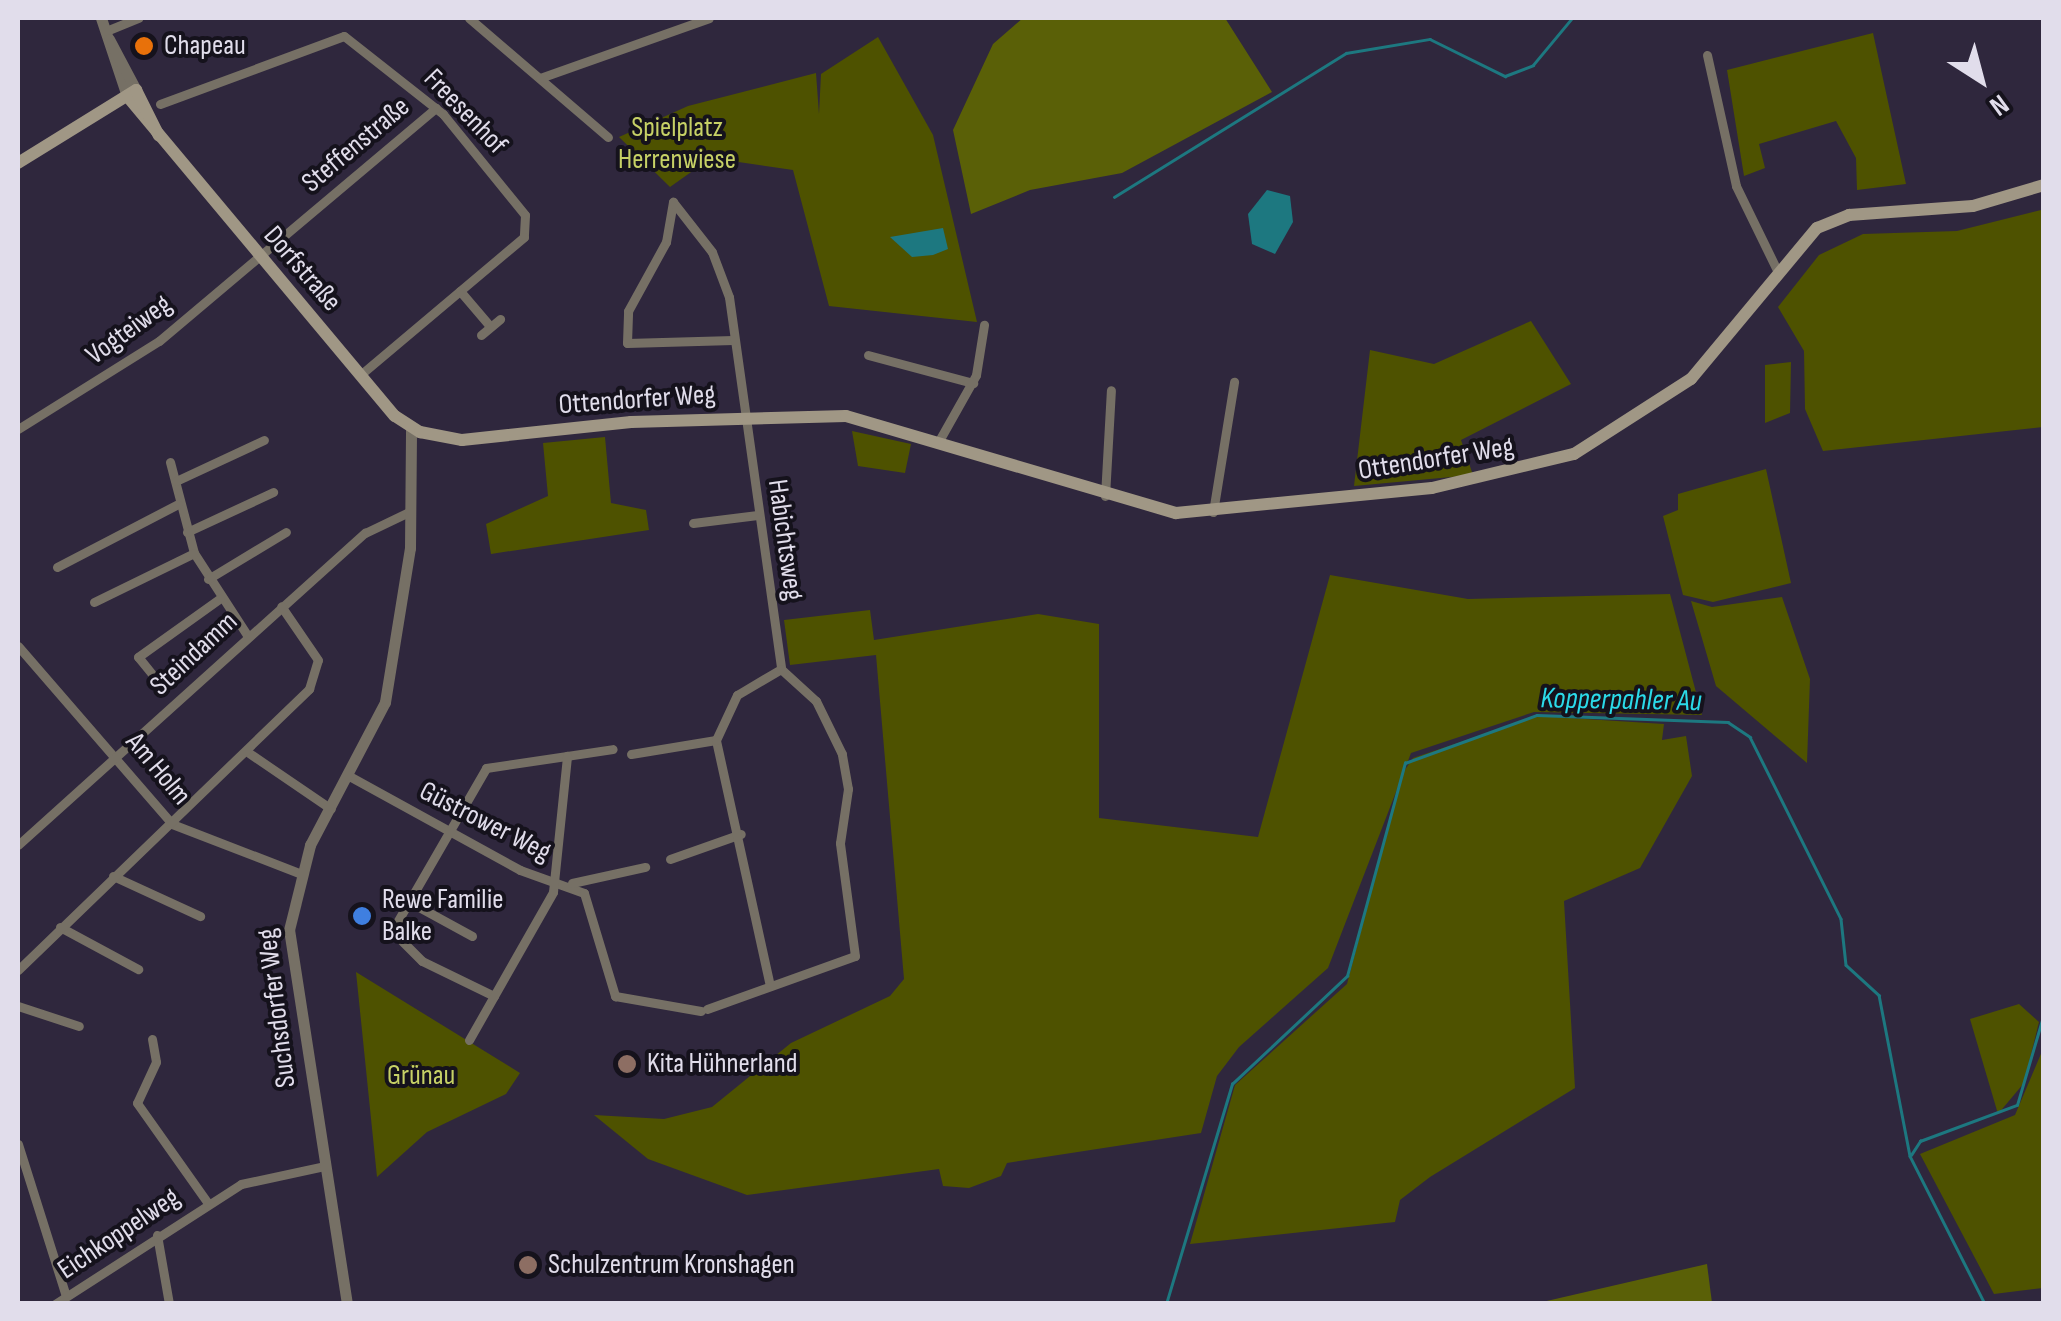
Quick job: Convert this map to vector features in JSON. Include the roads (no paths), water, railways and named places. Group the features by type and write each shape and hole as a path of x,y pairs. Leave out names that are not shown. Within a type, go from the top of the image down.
{"main road":[{"name":"Dorfstraße","path":"132,92 160,138 360,374 411,428"},
{"path":"18,164 132,92"},
{"name":"Ottendorfer Weg","path":"411,428 462,440 744,418 846,416 940,439 987,463 1106,496 1213,512 1494,479 1574,454 1691,379 1802,239 1839,218 1954,210 2044,185"}],"street":[{"path":"101,18 132,92"},
{"path":"107,35 138,18"},
{"path":"469,18 608,137"},
{"path":"540,78 709,18"},
{"name":"Freesenhof","path":"160,104 334,37 353,40 436,108 530,228 460,291"},
{"path":"1707,55 1736,186 1777,270"},
{"name":"Steffenstraße","path":"258,255 436,108"},
{"name":"Habichtsweg","path":"733,340 626,343 628,311 666,242 673,202 722,272 733,340 781,668"},
{"name":"Vogteiweg","path":"18,430 132,362 258,255"},
{"path":"360,374 460,291 489,324"},
{"path":"481,335 489,324 500,319"},
{"path":"940,439 972,382 984,325"},
{"path":"868,355 972,382"},
{"path":"1213,512 1234,382"},
{"path":"1106,496 1111,390"},
{"name":"Suchsdorfer Weg","path":"347,1304 289,939 299,873 385,702 411,511 411,428"},
{"path":"176,482 264,440"},
{"path":"170,462 194,553 219,599 247,634"},
{"path":"187,532 273,492"},
{"path":"57,567 178,504"},
{"name":"Steindamm","path":"18,845 247,634 365,533 411,511"},
{"path":"693,523 758,515"},
{"path":"208,579 286,532"},
{"path":"94,602 194,553"},
{"path":"152,674 138,656 219,599"},
{"path":"18,970 113,876 249,753 309,689 318,660 281,606"},
{"name":"Am Holm","path":"18,646 118,755 172,824 299,873"},
{"path":"781,668 816,701 838,742 848,789 840,843 855,956 770,986 742,834 720,782 716,740 737,695 781,668"},
{"path":"631,754 716,740"},
{"path":"494,996 394,938 408,902 486,768 613,749"},
{"path":"249,753 331,809"},
{"path":"469,1040 556,882 567,756"},
{"name":"Güstrower Weg","path":"351,776 448,831 556,882 572,884 592,902 609,991 704,1010 770,986"},
{"path":"670,858 742,834"},
{"path":"572,884 645,867"},
{"path":"113,876 200,916"},
{"path":"408,902 472,936"},
{"path":"60,927 138,969"},
{"path":"18,1006 79,1026"},
{"name":"Eichkoppelweg","path":"152,1038 156,1062 137,1103 207,1202"},
{"path":"18,1144 66,1296"},
{"name":"Eichkoppelweg","path":"56,1304 207,1202 324,1166"},
{"path":"157,1235 169,1304"}],"waterway":[{"path":"1114,197 1346,53 1430,39 1505,76 1533,65 1572,18"},
{"name":"Kopperpahler Au","path":"1166,1304 1232,1084 1347,976 1405,763 1537,715 1728,722 1750,737 1841,919 1846,965 1879,995 1910,1156 1985,1304"},
{"path":"1911,1155 1920,1141 2017,1105 2044,1013"}],"place":[{"name":"Chapeau","path":"144,46"},
{"name":"Rewe Familie Balke","path":"362,916"},
{"name":"Kita Hühnerland","path":"627,1064"},
{"name":"Schulzentrum Kronshagen","path":"528,1265"}],"park label":[{"name":"Spielplatz Herrenwiese","path":"677,144"},
{"name":"Grünau","path":"421,1076"}]}
